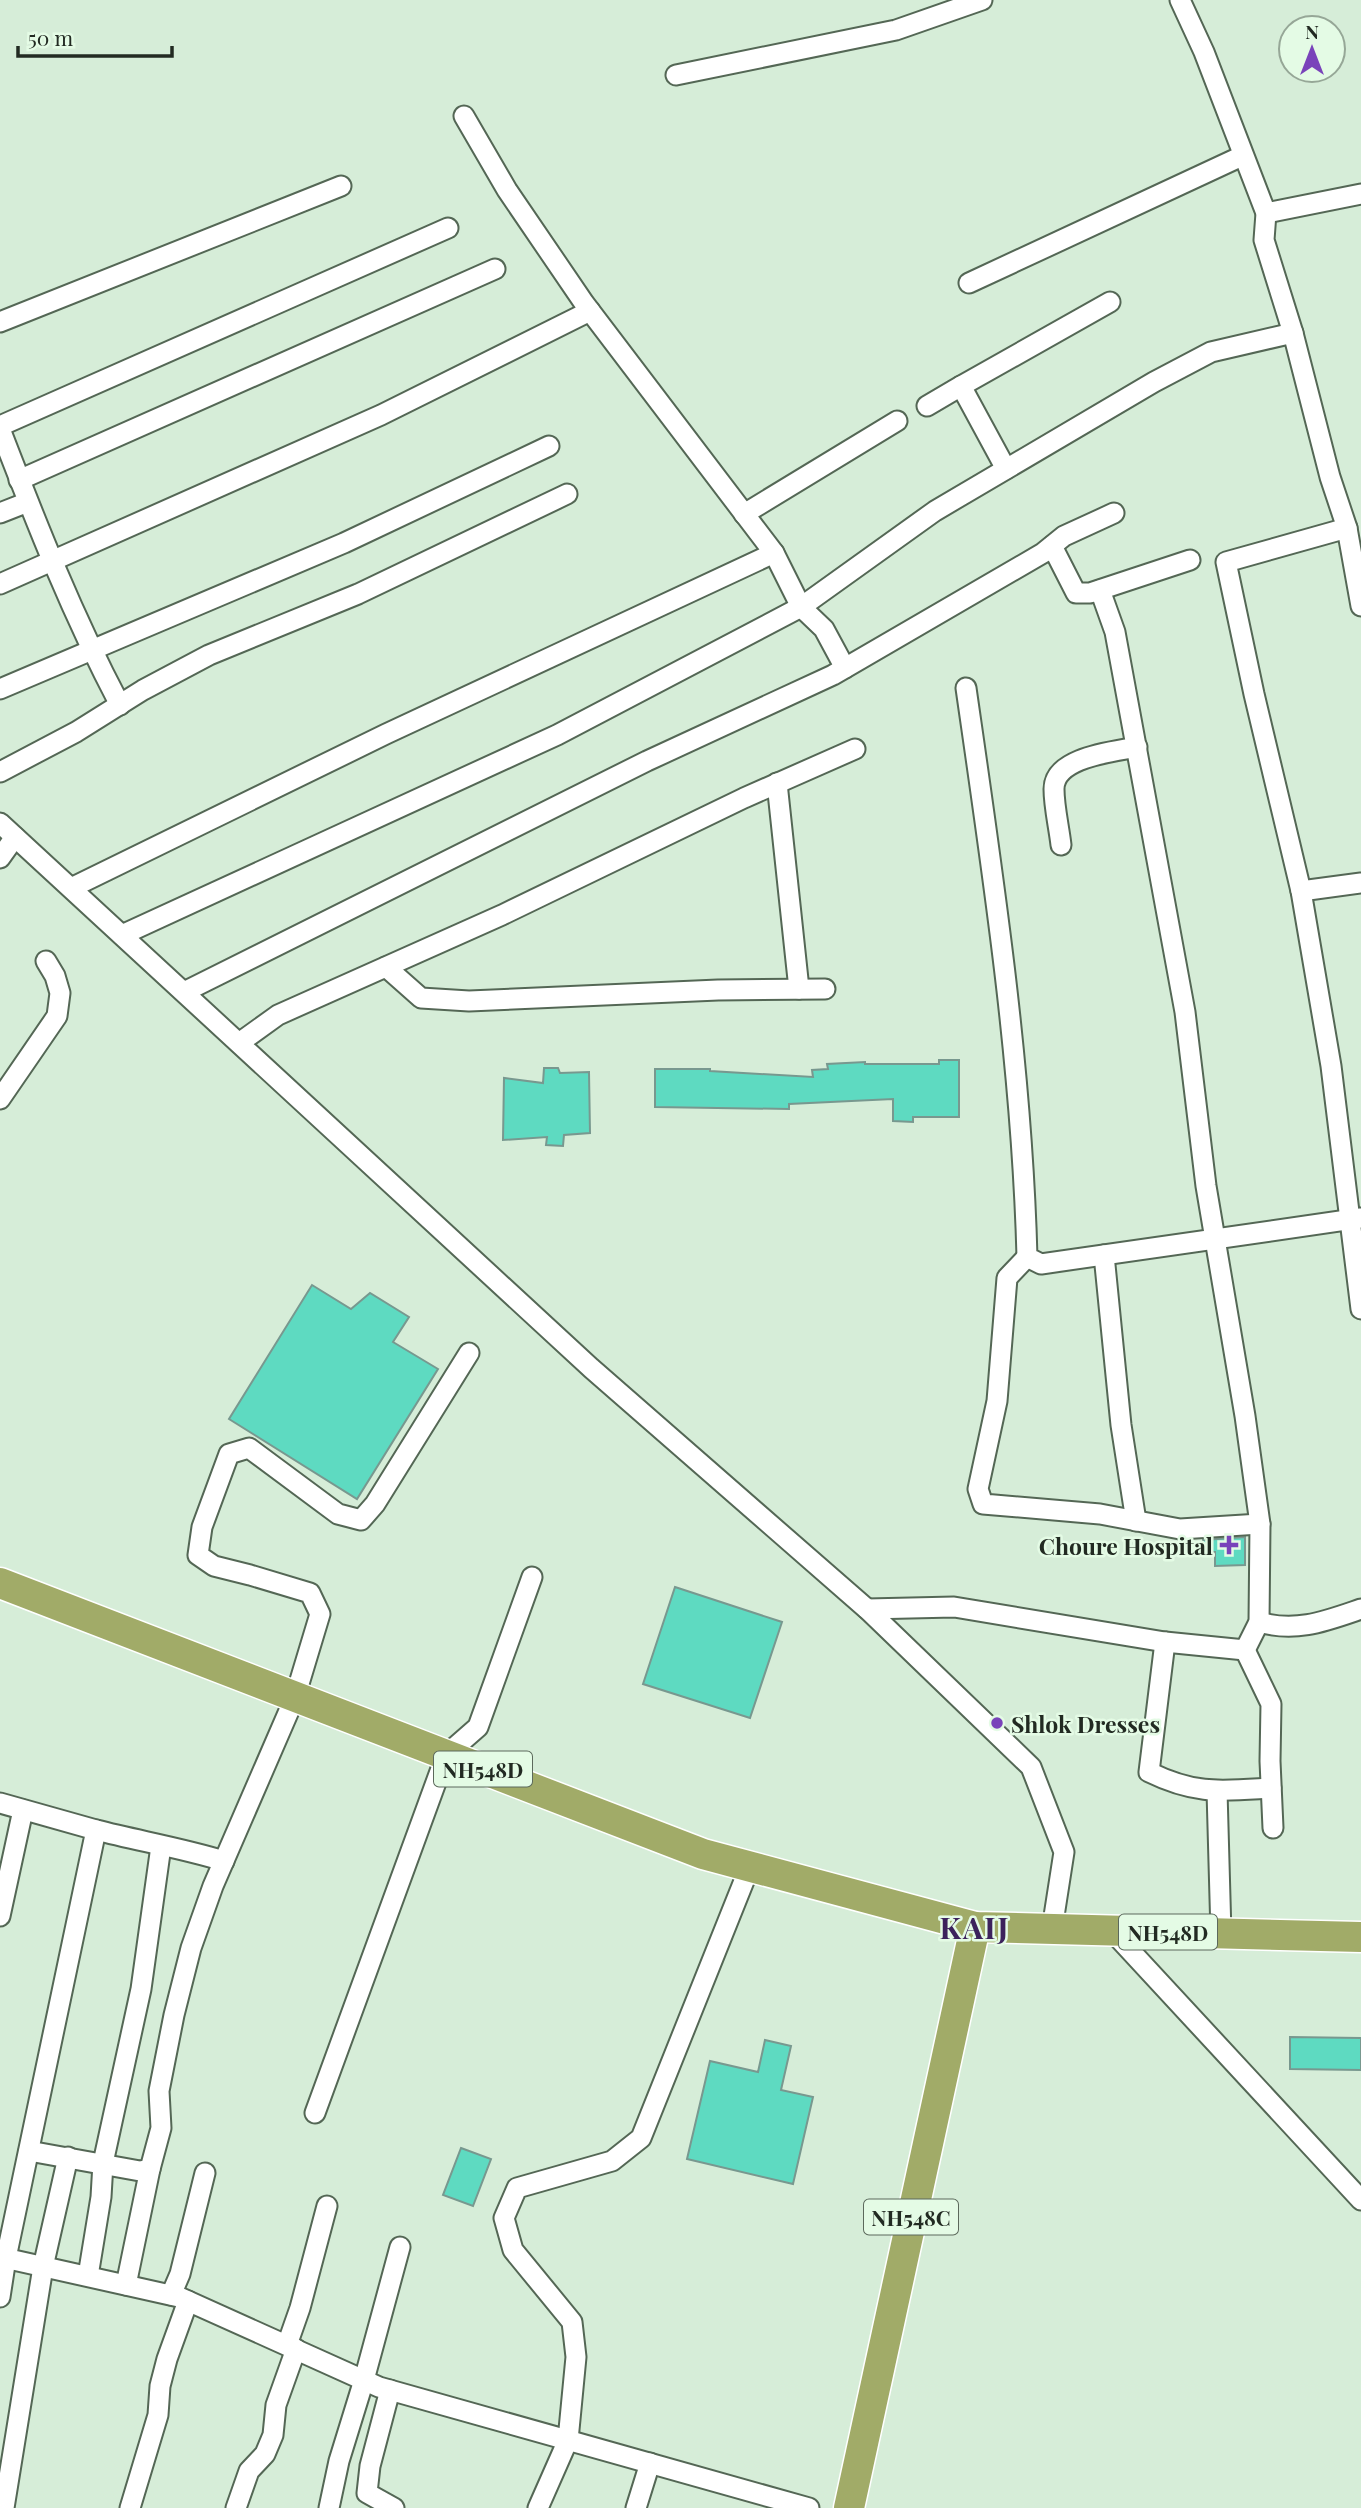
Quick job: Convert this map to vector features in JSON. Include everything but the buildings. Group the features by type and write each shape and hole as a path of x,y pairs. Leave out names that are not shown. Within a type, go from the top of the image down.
{"highway":[{"name":"NH548D","path":"0,1583 703,1854 975,1927 1361,1937"},
{"name":"NH548C","path":"849,2508 975,1927"}],"street":[{"path":"676,75 896,30 982,0"},
{"path":"1180,0 1208,63 1266,213 1264,240 1293,333 1327,465 1347,528 1361,606"},
{"path":"464,116 507,190 590,311 774,553 801,607 824,629 845,668"},
{"path":"969,283 1242,156"},
{"path":"0,322 341,186"},
{"path":"1266,213 1361,194"},
{"path":"120,705 51,563 1,434 448,228"},
{"path":"19,480 495,269"},
{"path":"927,406 1110,302"},
{"path":"0,584 381,415 590,311"},
{"path":"122,935 557,735 801,607 935,511 1154,382 1211,352 1293,333"},
{"path":"961,386 1006,469"},
{"path":"744,514 897,421"},
{"path":"0,690 345,542 549,446"},
{"path":"0,772 76,732 209,655 358,594 567,494"},
{"path":"0,513 28,502"},
{"path":"184,992 647,761 845,668 1043,553 1064,536 1114,513"},
{"path":"1347,528 1226,562 1301,891 1355,1219 1361,1309"},
{"path":"1052,546 1076,593 1090,593 1191,560"},
{"path":"71,888 399,728 774,553"},
{"path":"1100,590 1115,632 1185,1012 1206,1186 1260,1524 1259,1622 1245,1650"},
{"path":"966,688 997,905 1016,1098 1027,1257 1007,1278 997,1401 978,1489 983,1504 1100,1514 1180,1529 1260,1524"},
{"path":"1061,845 1054,787 1058,773 1089,757 1137,747"},
{"path":"239,1043 278,1015 502,915 777,783 855,749"},
{"path":"777,783 799,989"},
{"path":"0,822 592,1368 867,1609 1031,1767 1064,1852 1052,1929"},
{"path":"0,858 15,837"},
{"path":"1301,891 1361,883"},
{"path":"0,1099 57,1016 60,993 55,976 46,961"},
{"path":"386,967 421,998 469,1001 718,990 825,989"},
{"path":"1027,1257 1041,1264 1355,1219"},
{"path":"1104,1255 1121,1425 1136,1521"},
{"path":"126,2285 161,2128 159,2091 191,1948 224,1861 295,1697 320,1614 310,1593 214,1566 198,1555 202,1527 229,1454 249,1448 338,1514 361,1520 375,1504 469,1353"},
{"path":"315,2113 446,1755 478,1727 532,1577"},
{"path":"867,1609 954,1607 1165,1642 1245,1650"},
{"path":"1259,1622 1278,1628 1317,1624 1361,1609"},
{"path":"1165,1642 1149,1772 1188,1788 1217,1791 1271,1788"},
{"path":"1245,1650 1271,1704 1273,1828"},
{"path":"1217,1791 1221,1934"},
{"path":"0,1803 224,1861"},
{"path":"0,1916 23,1810"},
{"path":"0,2297 3,2258 29,2151 96,1830"},
{"path":"88,2276 101,2197 103,2163 141,1989 161,1846"},
{"path":"538,2508 568,2440 576,2357 572,2322 513,2250 504,2218 517,2188 612,2161 641,2138 750,1866"},
{"path":"1112,1931 1361,2200"},
{"path":"29,2151 140,2171 150,2169"},
{"path":"4,2508 43,2266 68,2158"},
{"path":"130,2508 158,2415 160,2386 180,2298 180,2274 205,2173"},
{"path":"236,2508 249,2472 265,2454 273,2435 276,2405 327,2206"},
{"path":"329,2508 339,2460 400,2247"},
{"path":"3,2258 180,2298 390,2390 800,2507"},
{"path":"390,2390 370,2466 367,2493 394,2508"},
{"path":"636,2508 650,2463"}],"place":[{"name":"Choure Hospital","path":"1229,1545"},
{"name":"Shlok Dresses","path":"997,1723"}],"district":[{"name":"KAIJ","path":"975,1927"}]}
